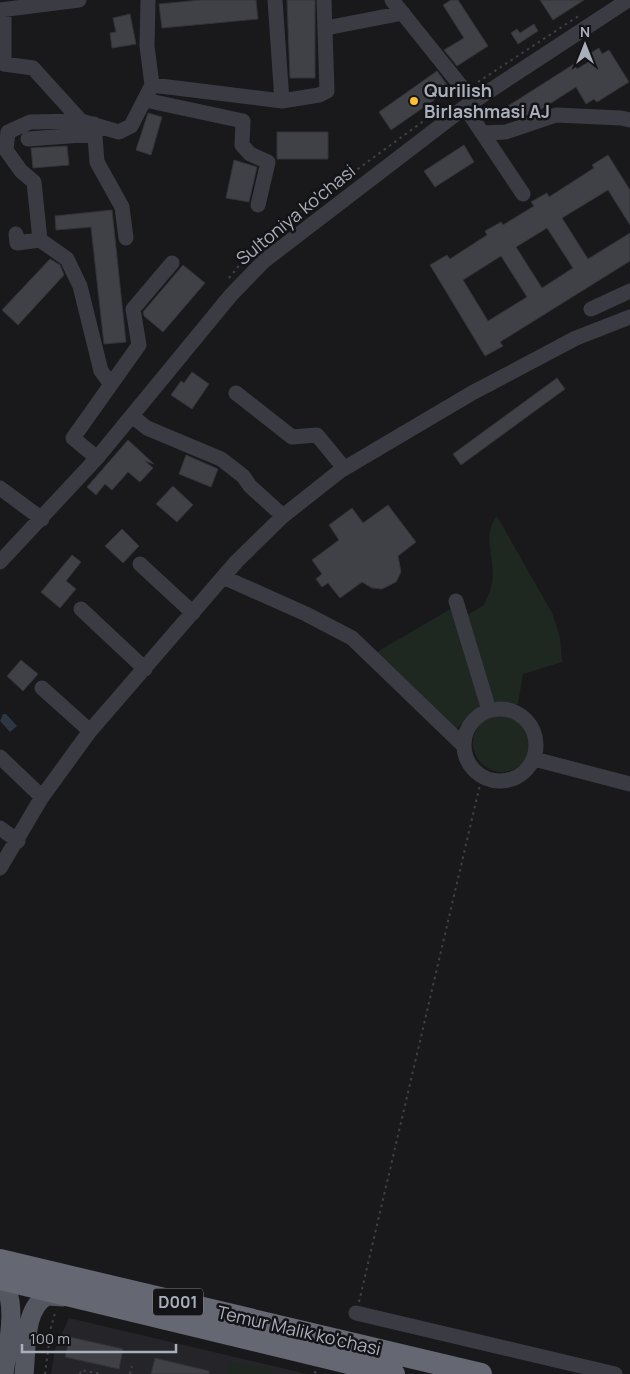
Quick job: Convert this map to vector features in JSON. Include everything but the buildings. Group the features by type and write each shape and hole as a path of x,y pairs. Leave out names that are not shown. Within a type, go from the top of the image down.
{"highway":[{"name":"Temur Malik ko'chasi","path":"0,1260 354,1354 388,1373"},
{"name":"Temur Malik ko'chasi","path":"0,1279 81,1298 354,1354 481,1374"}],"main road":[{"path":"0,1279 9,1293 11,1307 4,1374"},
{"path":"24,1374 30,1325 38,1303 47,1296 81,1298"}],"street":[{"path":"79,0 2,10 4,64 33,68 90,126 97,162 122,207 126,238"},
{"path":"40,240 34,182 21,171 6,150 8,132 30,122 90,126 119,132 131,126 152,85 147,46 148,0"},
{"path":"275,0 282,101"},
{"path":"152,85 282,101 319,95 327,91 324,0"},
{"path":"392,0 469,104 482,133 524,194"},
{"name":"Sultoniya ko'chasi","path":"0,562 97,458 231,295 264,261 469,104 628,0"},
{"path":"326,28 403,13"},
{"path":"145,100 243,121 242,145 250,154 268,162 258,205"},
{"path":"482,133 506,132 556,115 630,120"},
{"path":"28,139 90,126"},
{"path":"16,234 17,243 40,240 67,259 80,286 101,371 111,384"},
{"path":"97,458 73,438 139,345 133,309 172,263"},
{"path":"591,309 630,291"},
{"path":"0,868 18,841 42,798 90,731 223,577 283,516 344,468 472,393 576,338 630,317"},
{"path":"236,393 292,436 317,435 344,468"},
{"path":"132,416 147,428 221,459 243,476 250,486 283,516"},
{"path":"0,488 42,519"},
{"path":"140,564 193,613"},
{"path":"223,577 306,614 352,638 464,746"},
{"path":"456,601 489,710"},
{"path":"81,609 145,669"},
{"path":"42,688 90,731"},
{"path":"499,708 511,710 522,715 536,735 537,747 534,759 527,769 512,779 493,780 482,776 469,763 464,746 465,735 470,724 477,716 489,710 499,708"},
{"path":"0,757 42,798"},
{"path":"534,759 630,784"},
{"path":"0,828 18,841"},
{"path":"356,1312 615,1374"}],"path":[{"path":"356,1312 482,776"},
{"path":"45,1374 51,1327"},
{"path":"130,1374 132,1366"},
{"path":"80,1374 81,1370 101,1374"}],"shaded area":[{"path":"497,516 552,613 560,637 562,662 523,674 518,704 495,704 467,615 484,605 491,588 493,574 489,539 492,523"},
{"path":"454,607 482,706 455,730 375,653"},
{"path":"3,714 6,714 17,726 10,732 0,721"},
{"path":"496,714 508,714 523,722 531,737 531,749 523,764 508,772 496,772 481,764 473,749 473,737 481,722"},
{"path":"69,1318 307,1374 51,1374 55,1349"},
{"path":"230,1362 273,1370 272,1374 228,1374"}],"place":[{"name":"Qurilish Birlashmasi AJ","path":"414,101"}]}
